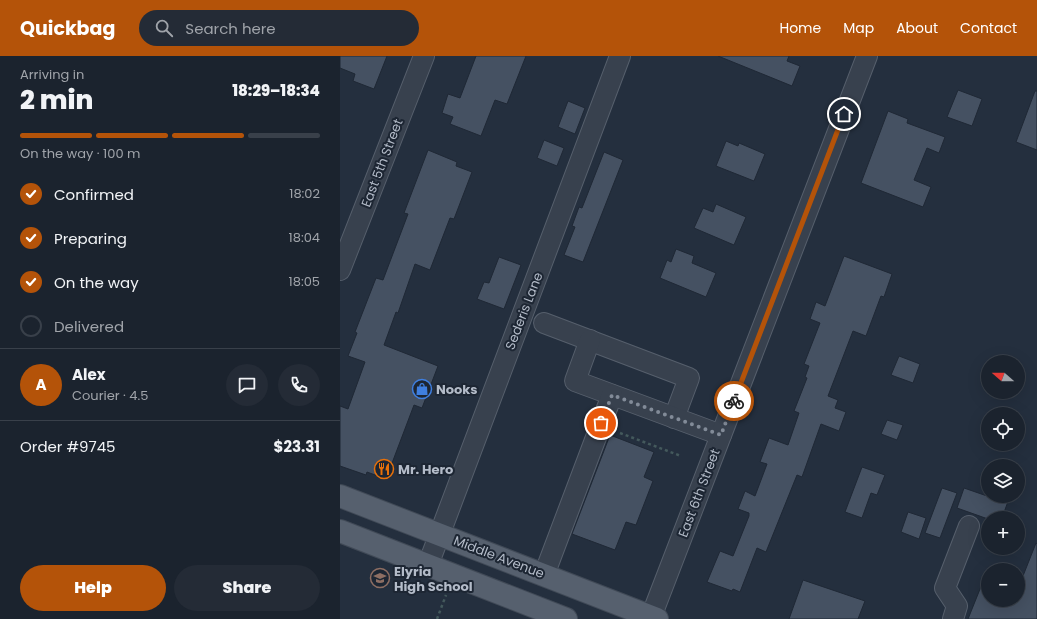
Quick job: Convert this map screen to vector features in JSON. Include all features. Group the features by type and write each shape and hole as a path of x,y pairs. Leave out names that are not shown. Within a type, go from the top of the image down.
{"main road":[{"name":"Middle Avenue","path":"340,496 654,618"},
{"path":"340,531 566,619"}],"street":[{"name":"East 5th Street","path":"340,270 424,56"},
{"name":"Sederis Lane","path":"428,565 620,56"},
{"name":"East 6th Street","path":"654,618 721,435 867,56"},
{"path":"544,323 689,378 674,418"},
{"path":"590,340 575,381 721,435"},
{"path":"544,575 612,395"},
{"path":"952,619 957,606 945,588 969,526"}],"path":[{"path":"617,432 681,456"},
{"path":"437,619 446,595"}],"building":[{"path":"340,56 387,56 374,89 353,81 355,74 340,68"},
{"path":"476,56 526,56 507,104 495,100 481,136 450,124 453,117 442,113 448,94 460,98"},
{"path":"718,56 789,56 787,61 800,66 792,86"},
{"path":"958,90 982,99 972,126 947,117"},
{"path":"1035,91 1037,91 1037,150 1016,142"},
{"path":"568,101 585,108 575,134 558,127"},
{"path":"888,111 908,119 907,123 945,137 939,153 927,148 914,180 931,187 923,207 861,183"},
{"path":"544,140 564,148 557,166 537,158"},
{"path":"726,141 738,146 739,143 765,154 754,181 716,166"},
{"path":"428,150 457,162 456,166 472,172 454,219 450,218 430,270 415,264 398,313 396,312 384,345 438,366 422,408 414,405 386,479 367,472 366,475 340,466 340,406 348,409 365,362 348,356 357,333 355,332 376,278 383,280 408,214 404,213"},
{"path":"604,152 623,160 583,262 564,255 575,227 572,226 579,207 582,208"},
{"path":"716,204 746,217 734,245 694,228 703,208 713,212"},
{"path":"676,249 694,256 692,263 716,273 706,297 660,278 667,260 671,262"},
{"path":"844,256 892,274 884,297 881,296 866,336 853,331 828,396 838,400 835,408 846,412 839,431 821,424 802,477 797,475 766,552 757,548 740,592 733,589 732,591 707,582 720,551 733,556 749,516 749,513 738,509 745,491 755,496 767,464 760,462 769,438 788,445 799,413 794,411 807,378 805,377 809,366 804,364 820,323 810,319 816,302 825,306"},
{"path":"499,257 521,265 504,309 477,299 484,282 489,283"},
{"path":"899,356 920,364 913,383 891,375"},
{"path":"887,420 903,425 897,440 881,434"},
{"path":"610,435 654,452 644,477 653,481 636,525 626,522 615,550 572,534"},
{"path":"862,467 885,475 877,495 871,493 862,518 845,512"},
{"path":"942,488 957,493 940,538 925,533"},
{"path":"964,488 981,494 981,503 1007,503 1005,511 981,511 981,517 957,508"},
{"path":"908,512 926,518 919,539 901,532"},
{"path":"1036,543 1037,619 968,619 981,586 981,607 1025,607 1025,571"},
{"path":"803,580 865,601 858,619 789,619"}],"way so far":[{"path":"601,423 612,395 721,435 734,401"}],"place":[{"name":"Nooks","path":"422,389"},
{"name":"Mr. Hero","path":"384,469"},
{"name":"Elyria High School","path":"380,578"}],"route":[{"path":"734,401 844,114"}]}
